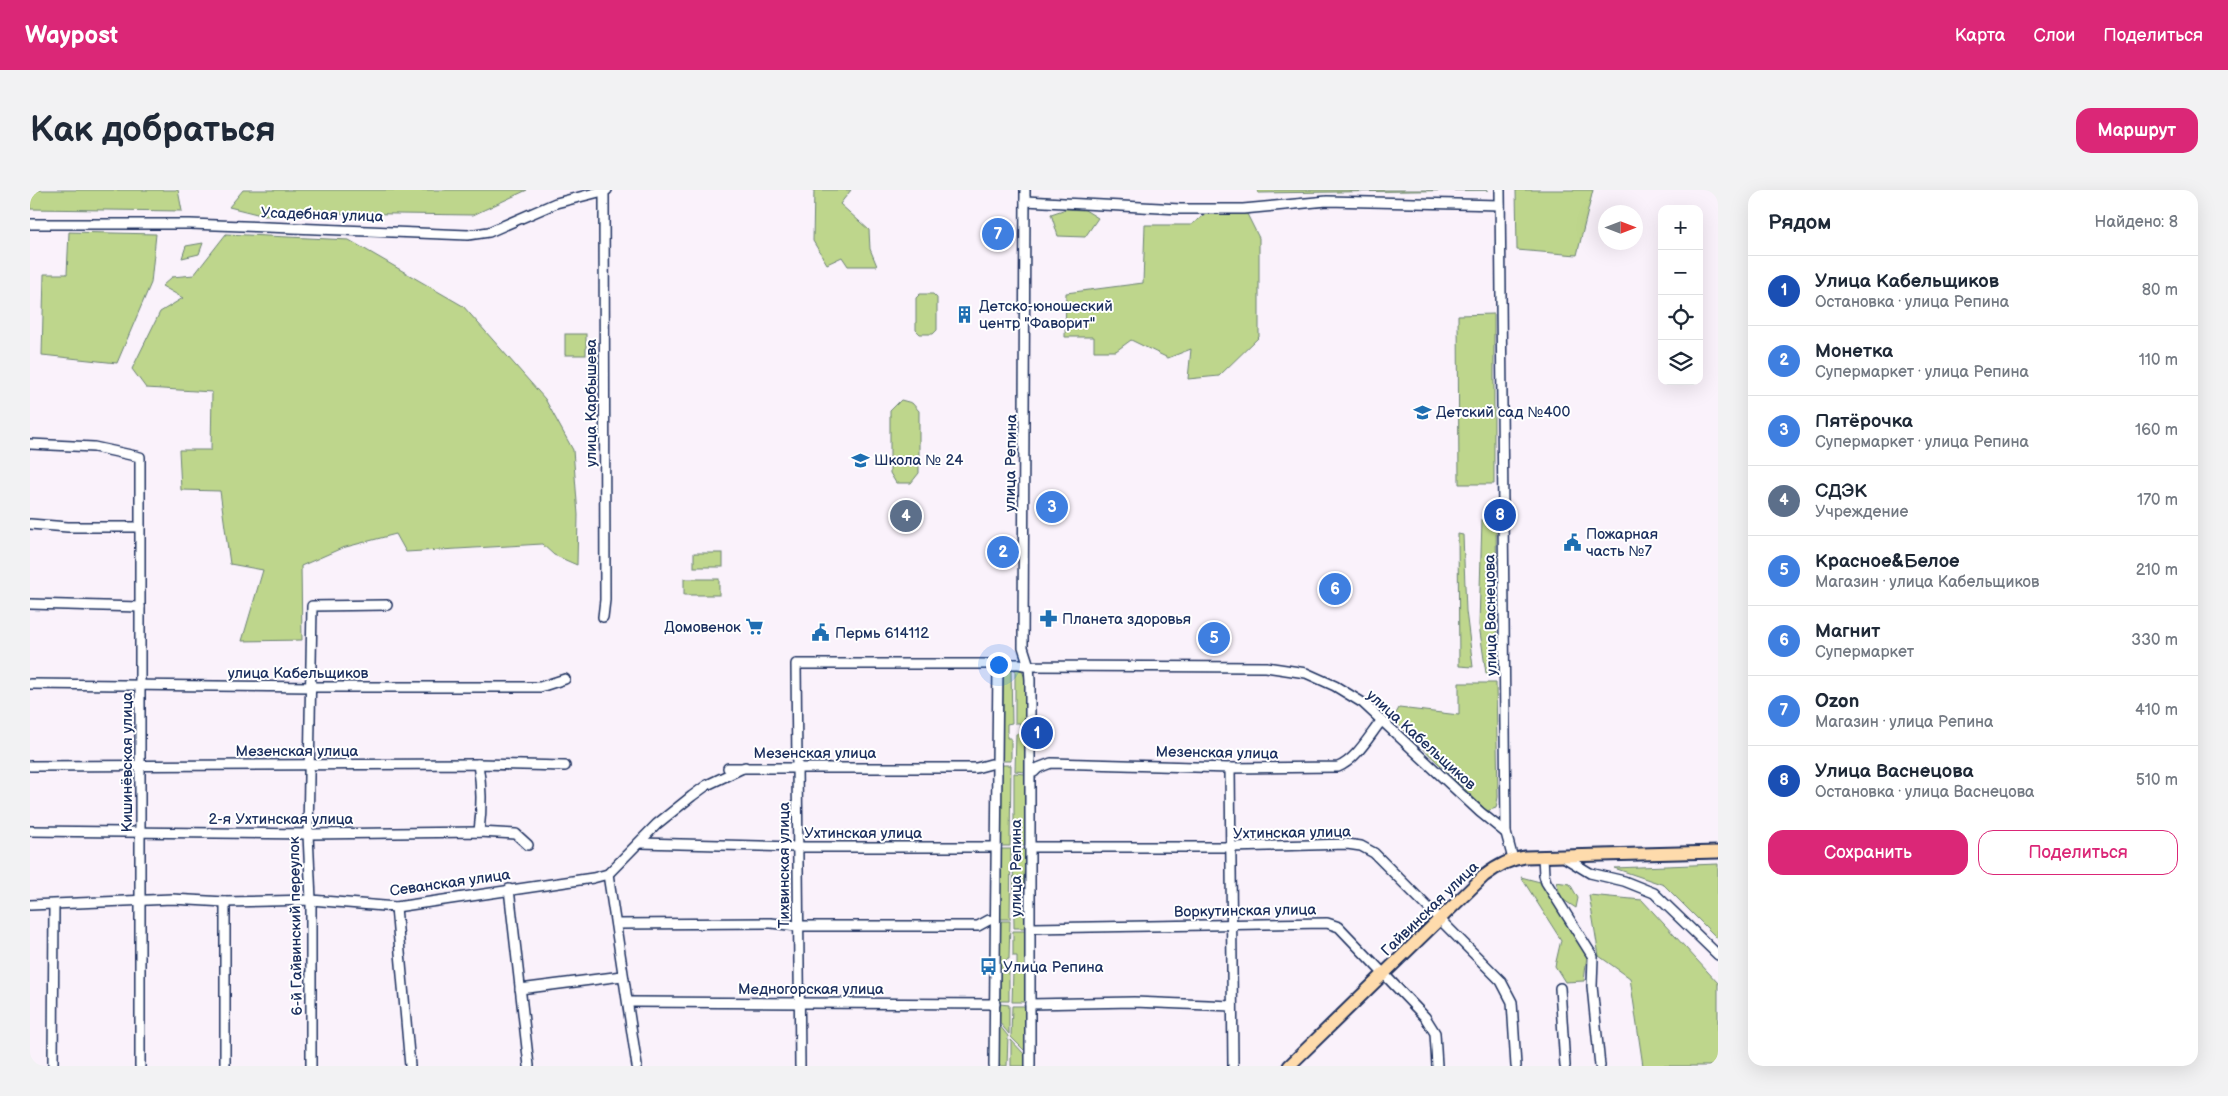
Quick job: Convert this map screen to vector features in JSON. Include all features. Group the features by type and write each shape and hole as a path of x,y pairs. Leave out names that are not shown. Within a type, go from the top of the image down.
{"main road":[{"name":"Гайвинская улица","path":"1289,1066 1484,876 1498,866 1513,859 1543,856 1718,852"}],"street":[{"name":"улица Репина","path":"1025,190 1023,647 1029,666 1030,1066"},
{"name":"улица Васнецова","path":"1500,190 1506,834 1513,859"},
{"name":"Усадебная улица","path":"30,224 190,224 468,235 489,232 556,203 606,191"},
{"name":"улица Карбышева","path":"603,617 605,600 606,191"},
{"path":"1025,201 1180,209 1243,209 1327,201 1500,205"},
{"name":"Кишинёвская улица","path":"30,444 94,447 140,457 140,1066"},
{"path":"30,524 68,527 140,527"},
{"path":"30,604 140,607"},
{"name":"6-й Гайвинский переулок","path":"311,1066 311,900 308,834 312,606 387,605"},
{"path":"1012,664 1019,657 1023,647"},
{"name":"улица Кабельщиков","path":"796,664 1232,667 1287,669 1306,673 1335,686 1363,703 1506,834"},
{"name":"Тихвинская улица","path":"796,664 797,926 800,1066"},
{"name":"улица Репина","path":"994,1066 998,664"},
{"name":"улица Кабельщиков","path":"30,684 540,687 565,679"},
{"name":"Мезенская улица","path":"1034,772 1038,768 1051,763 1230,768 1338,767 1352,758 1382,720"},
{"path":"478,764 482,801 479,832"},
{"name":"Мезенская улица","path":"30,766 478,764 565,766"},
{"name":"Мезенская улица","path":"728,768 976,768 992,764"},
{"path":"637,1066 608,874 657,824 692,796 707,785 745,767"},
{"path":"1230,768 1233,1066"},
{"name":"2-я Ухтинская улица","path":"30,831 308,834 479,832 516,834 528,845"},
{"name":"Ухтинская улица","path":"640,843 797,847 996,847"},
{"name":"Ухтинская улица","path":"1030,847 1230,847 1347,844 1361,846 1374,853 1501,981 1512,1002 1516,1066"},
{"path":"1543,856 1544,875 1550,889 1593,957 1592,986 1600,1066"},
{"path":"1562,856 1590,873 1624,881 1654,893 1718,955"},
{"name":"Севанская улица","path":"30,905 140,900 215,900 225,902 311,900 396,907 608,874"},
{"path":"509,889 529,1066"},
{"path":"225,902 225,1066"},
{"path":"53,1066 54,905"},
{"path":"396,907 410,1066"},
{"path":"616,924 772,923 797,926 978,926 990,920"},
{"name":"Воркутинская улица","path":"1034,928 1327,923 1339,927 1425,1017 1435,1033 1437,1066"},
{"path":"520,989 622,976"},
{"path":"1560,988 1565,1066"},
{"name":"Медногорская улица","path":"628,1002 995,1004"},
{"path":"1030,1004 1134,1002 1232,1006"}],"green space":[{"path":"30,190 178,190 182,211 30,209"},
{"path":"243,190 527,190 473,215 324,213 265,216 229,207"},
{"path":"814,190 851,190 840,204 869,230 870,249 877,266 848,266 842,257 827,264 813,241"},
{"path":"1258,190 1488,190 1258,193"},
{"path":"1516,190 1593,190 1577,255 1517,250"},
{"path":"1066,209 1085,210 1098,218 1085,237 1058,236 1051,214"},
{"path":"1206,214 1247,214 1259,238 1259,337 1219,376 1188,379 1191,349 1168,358 1131,340 1116,351 1094,351 1094,337 1065,337 1066,293 1143,283 1145,225 1191,225"},
{"path":"69,232 156,234 151,283 117,363 42,355 44,274 67,274"},
{"path":"226,234 349,240 463,306 545,399 573,450 578,515 577,565 554,555 542,544 406,552 396,534 342,548 301,566 302,640 242,641 263,570 230,564 220,491 181,490 179,450 211,450 212,392 146,388 132,369 160,312 183,298 162,286 172,277 194,275"},
{"path":"203,243 199,254 182,258 186,246"},
{"path":"920,294 933,294 937,298 937,330 933,334 920,334 916,330 916,298"},
{"path":"1494,314 1494,484 1459,484 1458,315"},
{"path":"565,334 586,334 586,355 565,355"},
{"path":"901,400 912,403 919,411 919,473 911,483 896,483 890,473 890,411"},
{"path":"1496,514 1497,673 1486,673 1479,625 1482,519"},
{"path":"1458,534 1463,535 1466,611 1473,667 1459,666"},
{"path":"694,553 723,553 723,567 694,567"},
{"path":"684,579 719,579 719,595 684,595"},
{"path":"1015,668 1022,671 1026,680 1025,772 1015,771 1016,734 1020,733 1020,723 1015,723"},
{"path":"1011,669 1012,723 1007,724 1007,738 1011,738 1011,761 1002,761 1003,676"},
{"path":"1459,683 1496,683 1498,797 1496,808 1487,811 1393,719 1399,708 1459,715"},
{"path":"1001,765 1011,765 1010,846 1001,846"},
{"path":"1014,773 1025,774 1026,846 1014,846"},
{"path":"1001,849 1011,849 1010,919 1000,919"},
{"path":"1013,849 1026,849 1022,902 1026,928 1014,928"},
{"path":"1718,864 1718,939 1664,885 1614,868"},
{"path":"1521,877 1540,882 1587,956 1584,981 1565,982 1555,966 1561,940"},
{"path":"1556,882 1570,884 1578,898 1576,908 1562,899"},
{"path":"1589,895 1642,900 1718,983 1718,1066 1643,1066 1630,978 1599,956"},
{"path":"1000,921 1010,921 1009,959 1005,960 1005,971 1009,971 1009,1001 1000,1001"},
{"path":"1013,931 1026,931 1026,1002 1012,1002 1013,971 1017,971 1017,956 1013,956"},
{"path":"1000,1004 1009,1005 1009,1034 999,1022"},
{"path":"1012,1006 1025,1006 1026,1052 1011,1037"},
{"path":"999,1025 1008,1036 1007,1066 999,1066"},
{"path":"1011,1040 1025,1055 1025,1066 1011,1066"}],"place":[{"name":"Ozon","path":"998,234"},
{"name":"Детско-юношеский центр \"Фаворит\"","path":"965,315"},
{"name":"Детский сад №400","path":"1422,412"},
{"name":"Школа № 24","path":"860,460"},
{"name":"Пятёрочка","path":"1052,507"},
{"name":"Улица Васнецова","path":"1500,515"},
{"name":"СДЭК","path":"906,516"},
{"name":"Пожарная часть №7","path":"1572,543"},
{"name":"Монетка","path":"1003,552"},
{"name":"Магнит","path":"1335,589"},
{"name":"Планета здоровья","path":"1048,619"},
{"name":"Домовенок","path":"755,627"},
{"name":"Пермь 614112","path":"821,633"},
{"name":"Красное&Белое","path":"1214,638"},
{"name":"Улица Кабельщиков","path":"1037,733"},
{"name":"Улица Репина","path":"989,967"}]}
